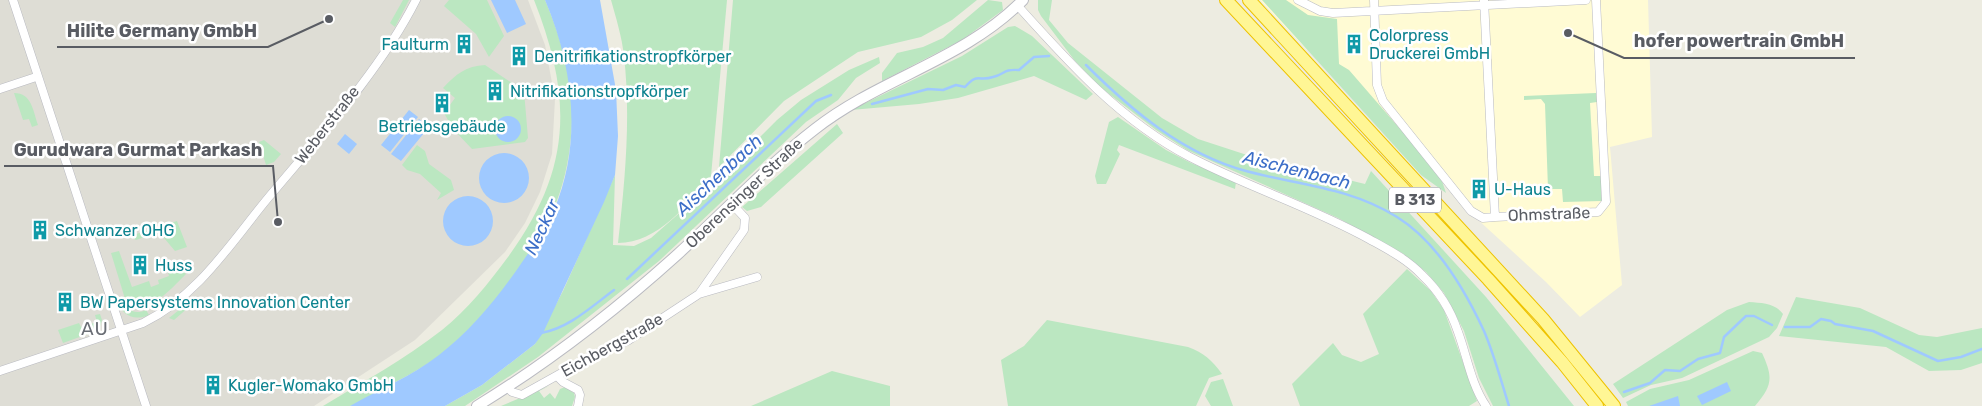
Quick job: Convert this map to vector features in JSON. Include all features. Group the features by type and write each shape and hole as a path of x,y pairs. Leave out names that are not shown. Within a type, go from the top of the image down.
{"highway":[{"name":"B 313","path":"1226,0 1488,279 1597,406"},
{"name":"B 313","path":"1249,0 1543,319 1614,406"}],"street":[{"path":"12,0 146,406"},
{"name":"Weberstraße","path":"0,371 121,331 159,315 200,281 338,113 383,52 416,0"},
{"path":"1298,0 1320,11 1333,14 1484,3 1586,0"},
{"path":"1374,0 1377,85 1383,101 1471,211 1482,218 1496,216"},
{"name":"Ohmstraße","path":"1484,3 1496,216 1598,212 1606,202 1596,0"},
{"path":"1020,3 1090,84 1160,139 1190,157 1339,223 1389,250 1421,274 1436,291 1453,318 1476,388 1486,406"},
{"name":"Oberensinger Straße","path":"477,406 507,387 630,297 814,129 837,112 872,91 960,49 981,35 1020,3"},
{"path":"0,89 36,77"},
{"name":"Eichbergstraße","path":"507,387 512,392 522,395 592,356 629,340 699,294 744,230 745,218 732,204"},
{"path":"699,294 756,277"},
{"path":"557,376 563,382 578,390 580,396 578,406"}],"shaded area":[{"path":"0,0 528,0 545,45 555,99 552,154 540,192 525,223 505,252 415,340 314,406 0,406"},
{"path":"1260,0 1648,0 1652,137 1610,147 1622,285 1580,317 1546,282 1476,218 1339,64 1307,50"}],"green space":[{"path":"403,0 409,0 395,27 390,23"},
{"path":"449,0 487,0 504,36 489,57 476,34 444,6"},
{"path":"534,0 545,0 551,16 567,67 572,102 571,137 563,184 544,229 504,289 472,326 439,356 418,370 358,403 350,406 323,406 399,360 442,330 469,305 493,277 529,225 545,194 555,163 560,133 560,102 555,70 547,36"},
{"path":"611,0 727,0 711,176 682,210 659,229 633,241 618,243 625,172 627,103 623,49"},
{"path":"733,0 977,0 952,20 921,37 858,52 784,101 719,167"},
{"path":"988,0 1002,2 1003,10 962,40 882,81 882,73 897,53 923,47 943,38"},
{"path":"1038,0 1052,0 1049,20 1068,43 1162,118 1198,139 1247,155 1365,184 1371,171 1486,297 1574,406 1493,406 1479,378 1464,331 1444,293 1426,272 1402,253 1338,218 1187,150 1156,130 1100,87 1075,61 1041,16 1038,10"},
{"path":"1262,0 1286,0 1308,15 1337,19 1339,64 1349,70 1440,175 1446,193 1421,175"},
{"path":"1015,26 1032,36 1093,94 1086,100 1034,76 958,98 919,104 851,110 962,56 1008,27"},
{"path":"879,57 880,63 856,78 838,100 806,122 659,261 538,357 465,406 445,406 482,385 535,344 563,291 615,175 613,245 634,246 651,238 717,180 777,120 801,100 849,70"},
{"path":"485,65 524,91 528,138 525,142 472,149 453,129 444,113 455,98 443,88 462,72 472,67"},
{"path":"14,93 25,96 28,99 38,125 32,127 29,119 23,120"},
{"path":"1596,93 1597,102 1590,103 1594,176 1601,176 1602,201 1563,202 1562,189 1548,189 1545,104 1541,99 1524,100 1524,96"},
{"path":"1118,117 1166,150 1236,182 1235,189 1119,145 1117,150 1120,154 1106,184 1097,184 1095,176 1109,122"},
{"path":"837,124 843,133 761,207 747,211 742,207"},
{"path":"264,140 281,154 274,162 266,165 259,142"},
{"path":"417,145 425,151 429,164 451,180 454,190 437,200 441,193 420,174 407,170 402,165"},
{"path":"177,221 187,247 175,251 159,232 136,240 130,236"},
{"path":"119,251 132,287 149,281 151,287 159,284 158,280 169,276 167,269 177,266 186,274 155,302 140,308 133,308 126,302 111,253"},
{"path":"1407,269 1431,291 1444,310 1477,401 1469,406 1300,406 1292,384 1333,343 1342,355 1361,362 1379,354 1363,314"},
{"path":"120,297 130,310 141,312 146,310 149,315 138,318 128,315 121,309 115,299"},
{"path":"1796,297 1860,308 1919,335 1937,337 1982,328 1982,363 1961,370 1929,371 1886,347 1779,336"},
{"path":"194,298 197,300 174,320 169,318"},
{"path":"1749,302 1772,306 1783,314 1777,328 1769,337 1682,378 1651,385 1623,398 1613,384 1727,310"},
{"path":"100,314 102,320 99,330 63,343 58,330 79,323 81,327 97,322 95,315"},
{"path":"1047,320 1188,347 1207,358 1222,374 1209,378 1196,406 1008,406 1001,360 1024,346"},
{"path":"1753,351 1762,353 1769,375 1768,386 1755,406 1628,406 1626,402 1650,389 1689,380"},
{"path":"832,371 890,386 890,406 751,406"},
{"path":"1223,379 1233,406 1211,406 1205,396 1211,382"},
{"path":"549,386 539,391 544,398 550,393 555,399 560,389 565,387 574,393 575,397 572,406 501,406"}],"water":[{"path":"491,0 515,0 526,24 507,33"},
{"path":"545,0 600,0 616,90 618,136 615,175 543,333 535,344 482,385 445,406 350,406 418,369 461,337 508,283 536,242 554,210 569,158 571,104 562,51 555,25"},
{"path":"409,110 418,117 390,152 381,145"},
{"path":"508,116 517,120 521,129 517,138 508,142 499,138 495,129 499,120"},
{"path":"419,119 429,127 401,161 391,154"},
{"path":"345,134 357,144 349,154 337,144"},
{"path":"499,153 509,153 522,160 529,173 529,183 522,196 509,203 499,203 490,199 483,192 479,183 479,173 483,164 490,157"},
{"path":"463,196 473,196 486,203 493,216 493,226 486,239 473,246 463,246 454,242 447,235 443,226 443,216 447,207 454,200"},
{"path":"1727,382 1731,391 1702,405 1697,396"},
{"path":"1678,396 1680,406 1649,406"}],"waterway":[{"name":"Aischenbach","path":"872,104 928,89 943,90 956,85 965,87 969,82 976,79 1019,70 1034,57 1049,56"},
{"name":"Aischenbach","path":"1086,65 1140,114 1201,154 1246,171 1323,188 1360,199 1379,207 1411,227 1437,253 1468,299 1488,340 1509,406"},
{"name":"Aischenbach","path":"627,279 816,101 831,95"},
{"name":"Aischenbach","path":"541,333 570,322 614,290"},
{"name":"Aischenbach","path":"1624,392 1650,383 1665,370 1680,371 1698,359 1720,353 1724,337 1746,316 1754,316 1772,325"},
{"name":"Aischenbach","path":"1785,327 1810,327 1821,319 1831,321 1835,324 1873,331 1938,361 1961,357 1982,349"}],"place":[{"name":"Hilite Germany GmbH","path":"329,19"},
{"name":"hofer powertrain GmbH","path":"1568,33"},
{"name":"Faulturm","path":"464,44"},
{"name":"Colorpress Druckerei GmbH","path":"1354,44"},
{"name":"Denitrifikationstropfkörper","path":"519,56"},
{"name":"Nitrifikationstropfkörper","path":"495,91"},
{"name":"Betriebsgebäude","path":"442,103"},
{"name":"U-Haus","path":"1479,189"},
{"name":"Gurudwara Gurmat Parkash","path":"278,222"},
{"name":"Schwanzer OHG","path":"40,230"},
{"name":"Huss","path":"140,265"},
{"name":"BW Papersystems Innovation Center","path":"65,302"},
{"name":"Kugler-Womako GmbH","path":"213,385"}],"district":[{"name":"AU","path":"95,328"}],"water label":[{"name":"Neckar","path":"542,227"}]}
